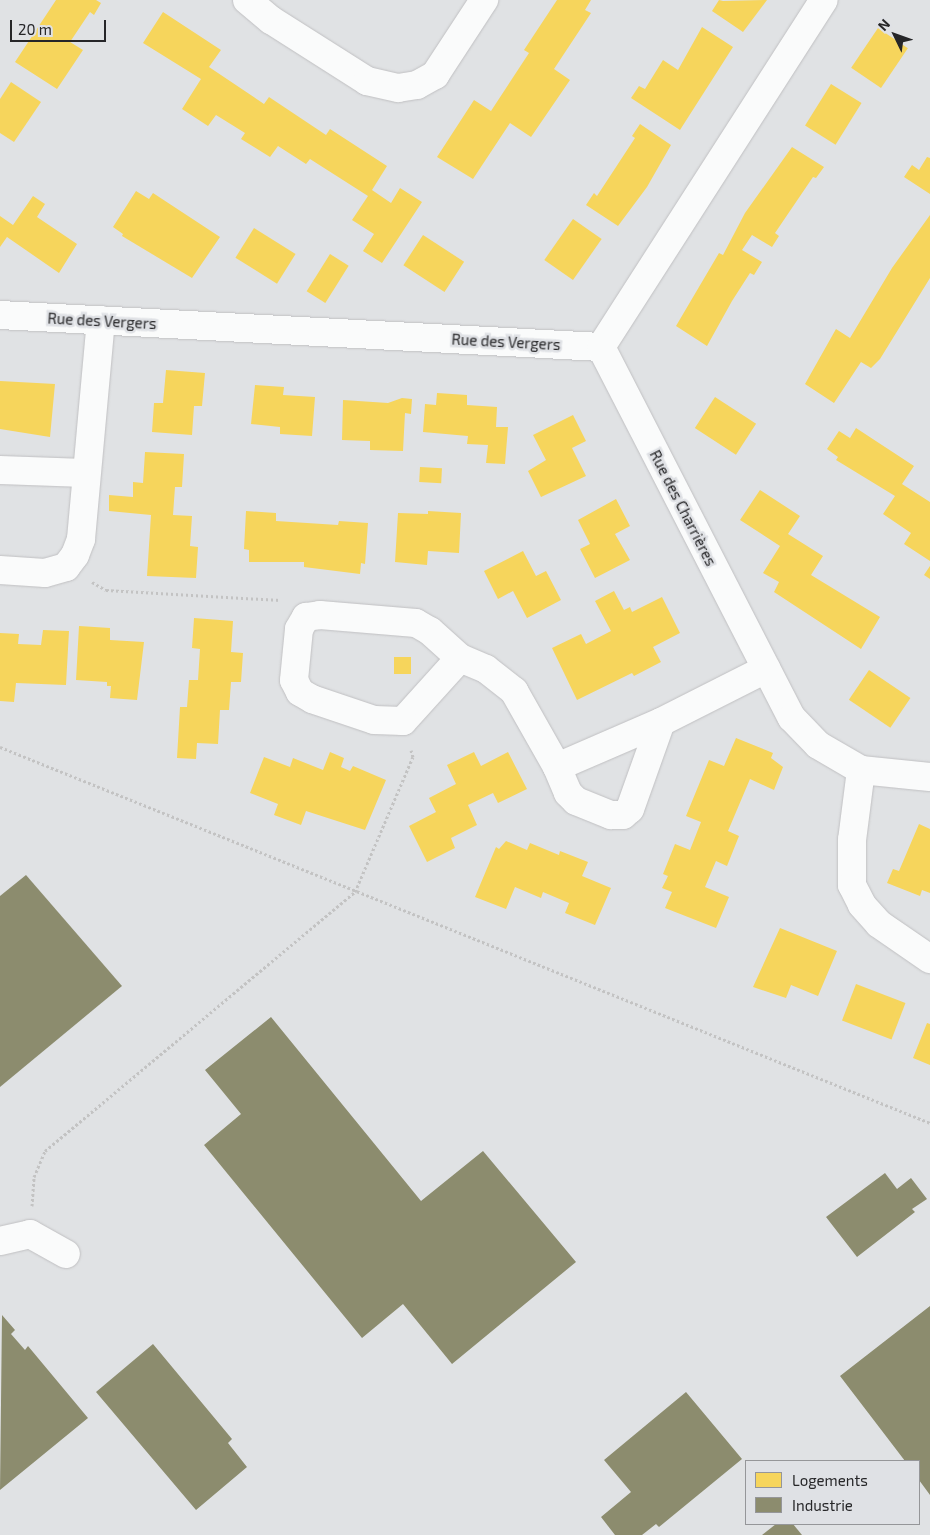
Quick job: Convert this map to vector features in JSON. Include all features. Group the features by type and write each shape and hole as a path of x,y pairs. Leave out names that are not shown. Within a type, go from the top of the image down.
{"street":[{"path":"247,0 271,20 367,81 398,88 417,85 435,75 484,0"},
{"path":"601,347 824,0"},
{"name":"Rue des Vergers","path":"0,315 601,347"},
{"path":"0,570 46,573 66,567 75,554 81,539 101,320"},
{"name":"Rue des Charrières","path":"601,347 792,718 805,733 832,754 862,770 930,777"},
{"path":"0,470 86,473"},
{"path":"460,658 404,721 374,720 300,692 294,680 298,629 306,617 408,621 430,631 460,658 486,669 514,691 557,768 568,792 576,801 611,815 623,815 630,809 661,722"},
{"path":"557,768 661,722 766,669"},
{"path":"862,770 852,840 852,886 862,904 879,924 930,959"},
{"path":"0,1241 30,1234 66,1254"}],"path":[{"path":"66,567 106,590 279,599 306,617"},
{"path":"30,1234 34,1177 45,1151 355,892 413,757 404,721"},
{"path":"0,748 930,1123"}],"building: Logements":[{"path":"56,0 96,0 101,3 94,15 90,12 70,42 83,50 57,89 15,62"},
{"path":"557,0 591,0 585,10 591,13 554,69 570,80 531,137 510,123 473,179 437,157 474,100 491,111 529,53 524,50"},
{"path":"719,0 767,0 743,32 712,11"},
{"path":"163,12 221,50 209,67 264,104 269,97 326,135 330,129 387,166 372,190 391,203 400,188 422,202 382,263 363,251 374,234 352,220 368,196 310,159 306,164 278,146 270,157 241,139 245,133 216,115 208,126 182,109 201,79 143,43"},
{"path":"702,27 733,47 680,130 631,98 639,86 645,89 663,60 678,70"},
{"path":"878,28 908,48 881,88 851,68"},
{"path":"11,82 41,102 14,142 0,133 0,99"},
{"path":"831,84 862,103 836,145 805,126"},
{"path":"640,124 671,145 647,187 618,226 586,205 594,193 597,196 635,138 632,136"},
{"path":"792,147 824,167 816,178 813,177 775,233 779,236 772,247 752,235 742,250 762,262 754,275 750,273 707,346 676,326 719,253 723,255 745,213"},
{"path":"927,157 930,158 930,194 904,177 912,165 919,170"},
{"path":"136,191 149,199 153,193 220,237 192,278 122,236 123,234 113,227"},
{"path":"33,196 45,204 37,217 77,244 59,273 7,237 0,247 0,216 13,225"},
{"path":"930,215 930,278 880,359 871,368 861,362 834,403 805,384 836,329 850,338 892,268"},
{"path":"573,219 602,239 573,280 544,260"},
{"path":"254,228 296,254 277,284 235,258"},
{"path":"423,235 464,262 444,292 403,265"},
{"path":"330,254 349,266 325,303 307,291"},
{"path":"166,370 205,373 202,406 194,406 192,435 152,432 154,403 163,403"},
{"path":"0,381 55,384 50,437 0,429"},
{"path":"255,385 284,387 283,395 315,397 312,436 280,434 280,427 251,424"},
{"path":"437,393 467,395 467,405 497,407 496,427 508,427 505,464 486,463 488,445 467,444 468,436 423,432 425,404 436,405"},
{"path":"715,397 756,424 736,455 695,428"},
{"path":"402,398 412,399 411,414 405,413 403,451 370,450 370,441 342,440 343,400 388,403"},
{"path":"573,415 586,441 572,448 586,476 541,497 528,471 546,460 533,435"},
{"path":"856,428 914,466 902,484 930,502 930,561 904,544 911,533 883,514 895,496 836,460 838,457 827,449 839,431 850,438"},
{"path":"145,452 184,454 182,487 175,487 173,515 192,516 190,546 198,547 196,578 147,576 151,515 109,511 109,495 133,497 133,482 143,483"},
{"path":"420,467 442,468 441,483 419,482"},
{"path":"760,490 800,516 788,534 823,556 811,575 880,617 861,649 774,592 779,582 763,573 780,546 740,520"},
{"path":"616,499 630,526 615,534 630,560 595,578 580,549 590,544 578,520"},
{"path":"246,511 276,513 276,521 338,525 339,521 368,523 365,564 361,563 360,574 304,567 304,562 249,562 249,550 244,549"},
{"path":"428,511 461,513 459,553 428,551 427,565 395,562 398,513 428,514"},
{"path":"523,551 536,576 546,571 561,600 527,618 513,591 498,599 484,571"},
{"path":"930,566 930,579 924,575"},
{"path":"614,591 624,610 630,607 632,612 662,597 680,633 653,647 661,662 634,676 632,673 577,700 552,648 581,634 586,644 611,631 595,601"},
{"path":"194,618 233,621 231,652 243,653 241,682 231,682 229,710 220,710 218,744 197,743 196,759 177,758 180,707 187,707 189,680 198,680 200,649 192,648"},
{"path":"79,626 110,628 110,640 144,642 137,700 110,698 111,686 107,686 107,682 76,680"},
{"path":"43,630 69,631 66,685 16,683 14,702 0,701 0,633 19,634 18,644 41,645"},
{"path":"394,657 411,657 411,674 394,674"},
{"path":"869,670 910,698 890,728 849,700"},
{"path":"736,738 773,753 771,758 783,767 774,790 750,779 728,831 739,836 727,866 716,861 705,887 729,897 716,928 665,908 672,892 662,888 668,876 663,874 675,844 690,850 701,822 686,816 709,760 724,766"},
{"path":"330,752 344,758 341,767 350,771 353,766 386,780 365,830 306,811 301,825 274,815 278,804 250,793 264,757 290,767 293,758 323,770"},
{"path":"474,752 481,766 508,752 527,789 498,803 493,793 468,805 477,825 451,838 455,848 427,862 409,826 436,812 429,798 456,784 447,765"},
{"path":"919,824 930,829 930,893 922,890 920,896 887,883 893,869 899,871"},
{"path":"506,841 527,850 530,843 559,855 560,851 588,862 582,876 611,888 595,925 565,913 569,903 543,892 541,898 515,887 506,909 475,897 496,847 499,849"},
{"path":"780,928 837,951 818,996 791,985 786,998 753,987"},
{"path":"856,984 905,1003 892,1039 842,1020"},
{"path":"927,1023 930,1024 930,1065 913,1058"}],"building: Industrie":[{"path":"26,875 122,986 0,1087 0,896"},
{"path":"271,1017 421,1201 483,1151 576,1262 452,1364 403,1304 362,1338 204,1145 241,1114 205,1070"},
{"path":"885,1173 897,1189 911,1178 927,1199 912,1209 915,1212 857,1257 826,1217"},
{"path":"930,1306 930,1495 920,1481 920,1460 904,1460 840,1376"},
{"path":"2,1315 15,1330 11,1334 25,1350 28,1346 88,1418 0,1490"},
{"path":"153,1344 232,1439 228,1443 247,1467 196,1510 96,1392"},
{"path":"686,1392 742,1459 659,1527 656,1524 642,1535 615,1535 601,1517 631,1492 604,1460"},
{"path":"775,1525 794,1525 802,1535 762,1535"}]}
